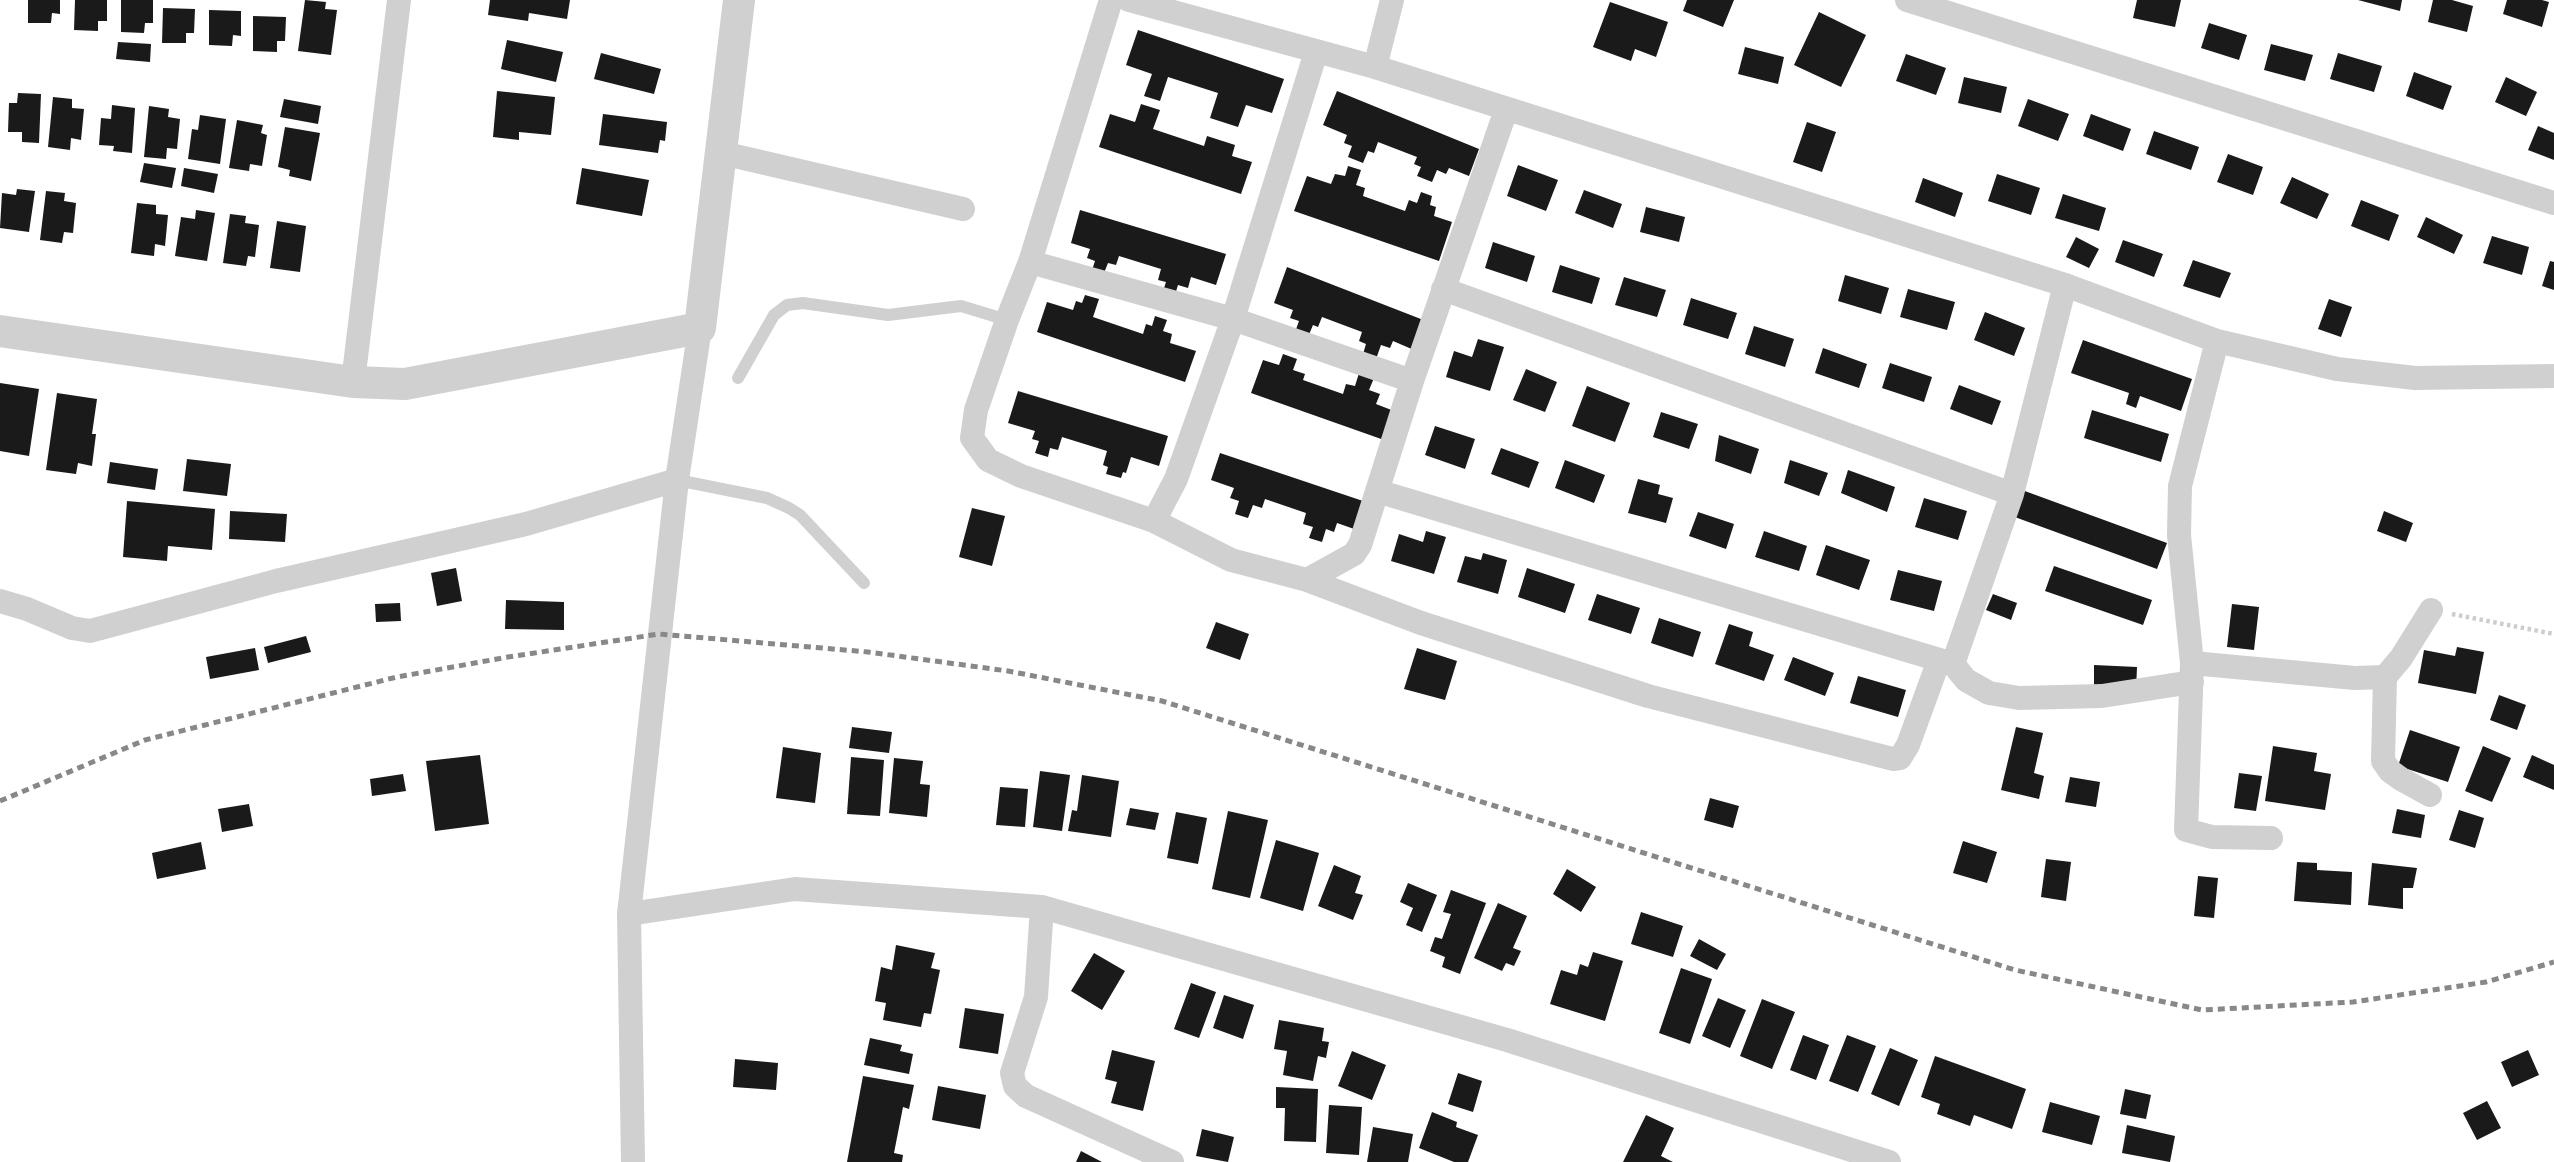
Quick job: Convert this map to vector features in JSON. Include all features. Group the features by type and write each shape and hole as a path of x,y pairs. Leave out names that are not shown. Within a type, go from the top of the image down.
{"street":[{"path":"353,382 399,0"},
{"path":"633,1162 629,914 677,480 700,328 739,0"},
{"path":"1111,0 1030,262 976,410 972,438 988,460 1021,476 1154,522 1231,559 1307,580 1421,623 1648,696 1893,759 1900,758 1946,662 2011,494 2065,285"},
{"path":"1129,0 1375,67 2065,285 2217,341 2337,369 2415,378 2554,376"},
{"path":"1375,67 1392,0"},
{"path":"1907,0 2554,203"},
{"path":"1154,522 1176,479 1233,319 1316,52"},
{"path":"1307,580 1354,554 1360,545 1412,381 1506,110"},
{"path":"722,153 963,209"},
{"path":"1030,262 1233,319 1412,381"},
{"path":"1443,289 2011,494"},
{"path":"0,331 353,382 405,384 700,328"},
{"path":"2217,341 2180,486 2179,535 2192,672 2186,830 2212,837 2271,838"},
{"path":"0,601 72,628 90,631 276,581 526,524 677,480"},
{"path":"1377,491 1946,662 1966,680 1989,693 2019,698 2102,696 2192,672 2385,677"},
{"path":"2430,794 2390,771 2383,761 2385,677 2431,610"},
{"path":"629,914 796,889 1042,907 1493,1036 1889,1162"},
{"path":"1042,907 1036,997 1012,1073 1015,1086 1026,1096 1172,1162"}],"lane":[{"path":"738,378 774,315 787,305 803,303 888,315 961,306 1007,320"},
{"path":"677,480 767,498 789,508 800,515 864,583"}],"path":[{"path":"2431,610 2554,634"}],"building":[{"path":"28,0 60,0 60,14 52,13 51,23 28,23"},
{"path":"75,0 107,0 107,21 98,21 98,31 74,30"},
{"path":"121,0 153,0 153,23 145,23 144,33 121,32"},
{"path":"305,0 326,2 325,9 337,10 331,55 298,51"},
{"path":"490,0 570,0 567,19 529,13 528,21 488,15"},
{"path":"1687,0 1734,0 1723,27 1683,11"},
{"path":"2137,0 2181,0 2175,27 2133,18"},
{"path":"2358,0 2402,0 2400,11"},
{"path":"2433,0 2452,0 2473,6 2467,32 2428,22"},
{"path":"2507,0 2549,2 2542,27 2503,14"},
{"path":"1610,2 1668,22 1656,57 1635,49 1631,61 1593,47"},
{"path":"163,8 195,9 194,33 186,33 186,43 162,43"},
{"path":"209,10 241,11 241,36 233,35 232,46 209,45"},
{"path":"1819,12 1866,35 1841,87 1794,65"},
{"path":"253,16 286,17 285,41 277,41 277,52 253,51"},
{"path":"2209,23 2247,35 2239,60 2201,48"},
{"path":"1138,30 1284,79 1272,113 1246,105 1238,127 1210,118 1218,93 1168,77 1160,101 1144,96 1152,74 1126,65"},
{"path":"507,40 563,52 556,82 501,69"},
{"path":"118,42 151,44 150,62 116,59"},
{"path":"2271,44 2313,55 2305,81 2264,70"},
{"path":"1745,47 1784,57 1778,84 1738,74"},
{"path":"601,53 661,69 654,94 594,79"},
{"path":"2338,53 2382,66 2374,92 2330,79"},
{"path":"1906,54 1946,68 1936,95 1896,81"},
{"path":"2414,72 2452,86 2443,110 2406,96"},
{"path":"1964,77 2007,87 2001,113 1958,103"},
{"path":"2506,77 2537,92 2526,116 2495,102"},
{"path":"497,91 555,97 551,135 519,132 519,140 493,137"},
{"path":"1337,91 1479,149 1469,176 1449,168 1446,174 1437,170 1432,182 1417,176 1421,167 1414,164 1417,157 1378,142 1374,153 1368,151 1363,163 1348,157 1352,146 1344,143 1347,135 1323,125"},
{"path":"18,93 41,94 39,143 22,142 22,132 8,132 9,103 17,103"},
{"path":"53,97 72,99 72,108 84,109 81,140 71,138 70,150 48,147"},
{"path":"284,99 321,106 318,124 280,117"},
{"path":"2028,99 2069,114 2058,141 2018,126"},
{"path":"1141,104 1160,110 1153,129 1204,146 1207,136 1235,145 1232,156 1252,162 1241,194 1099,147 1110,114 1135,122"},
{"path":"112,105 135,108 132,153 113,151 114,146 99,145 101,118 111,119"},
{"path":"149,106 169,109 168,117 180,119 177,149 167,148 166,159 144,157"},
{"path":"603,114 667,122 665,141 660,140 658,153 599,145"},
{"path":"2091,114 2131,129 2123,151 2083,136"},
{"path":"200,115 226,119 220,164 188,159 192,129 198,130"},
{"path":"237,120 263,125 261,133 267,135 262,166 250,164 249,171 229,168"},
{"path":"1807,122 1836,132 1822,172 1793,162"},
{"path":"2538,126 2554,133 2554,160 2528,150"},
{"path":"285,127 320,133 311,181 289,176 290,170 278,167"},
{"path":"2154,131 2199,147 2191,170 2146,154"},
{"path":"2228,154 2263,167 2253,195 2217,182"},
{"path":"144,163 176,168 172,188 140,182"},
{"path":"1518,165 1558,180 1546,211 1507,196"},
{"path":"1348,166 1361,170 1356,185 1365,188 1363,196 1405,211 1409,200 1417,203 1421,192 1432,196 1430,205 1436,207 1434,216 1452,222 1439,261 1294,211 1307,176 1331,184 1335,174 1345,176"},
{"path":"184,168 218,174 214,193 181,186"},
{"path":"582,168 649,180 642,216 576,204"},
{"path":"1997,174 2040,188 2031,215 1988,201"},
{"path":"2292,177 2329,194 2317,219 2280,203"},
{"path":"1923,178 1963,193 1955,217 1915,202"},
{"path":"17,189 35,191 29,232 0,228 2,193 16,195"},
{"path":"1584,190 1622,204 1613,228 1575,213"},
{"path":"46,191 65,193 64,201 76,203 73,233 64,232 62,243 40,240"},
{"path":"2063,194 2106,208 2099,231 2055,218"},
{"path":"2361,200 2399,215 2389,241 2351,226"},
{"path":"137,203 156,205 156,214 168,215 165,246 155,244 154,256 131,253"},
{"path":"1646,207 1685,217 1679,242 1640,232"},
{"path":"196,210 215,213 207,261 175,256 181,217 195,219"},
{"path":"1080,210 1226,254 1216,285 1191,277 1188,288 1178,285 1174,298 1162,294 1166,282 1158,280 1161,269 1119,256 1116,265 1108,263 1104,273 1092,270 1095,261 1087,258 1090,249 1071,243"},
{"path":"230,214 246,216 245,223 259,225 255,257 248,256 246,266 223,263"},
{"path":"2426,217 2463,235 2454,254 2417,237"},
{"path":"277,221 306,226 300,272 270,268"},
{"path":"2492,236 2529,247 2522,275 2483,263"},
{"path":"2076,237 2099,249 2089,268 2066,257"},
{"path":"2123,240 2163,254 2154,277 2115,262"},
{"path":"1493,242 1535,256 1527,282 1485,268"},
{"path":"2193,260 2231,273 2220,298 2183,286"},
{"path":"2550,261 2554,262 2554,290 2542,286"},
{"path":"1560,265 1600,278 1592,304 1552,292"},
{"path":"1287,267 1426,321 1414,350 1393,341 1390,348 1381,345 1376,359 1363,354 1366,344 1359,341 1362,332 1322,317 1318,327 1313,325 1308,337 1295,332 1299,321 1290,318 1293,310 1274,303"},
{"path":"1845,275 1889,288 1881,314 1838,301"},
{"path":"1624,277 1666,290 1657,317 1615,305"},
{"path":"1908,289 1955,302 1947,330 1900,317"},
{"path":"1085,295 1099,299 1093,317 1143,334 1146,324 1152,326 1155,316 1167,320 1163,331 1172,334 1170,343 1196,351 1185,382 1037,332 1047,302 1073,310 1076,301 1082,303"},
{"path":"1691,298 1737,313 1728,339 1683,325"},
{"path":"2329,299 2352,307 2341,337 2318,329"},
{"path":"1985,312 2025,328 2014,356 1974,340"},
{"path":"1754,326 1794,339 1785,367 1745,354"},
{"path":"1478,339 1504,347 1490,391 1446,377 1454,351 1472,357"},
{"path":"2083,340 2192,379 2181,411 2140,396 2136,408 2126,404 2129,393 2071,373"},
{"path":"1823,348 1867,364 1859,388 1815,373"},
{"path":"1283,354 1297,359 1293,370 1305,374 1303,380 1343,394 1346,384 1355,386 1359,373 1374,378 1369,390 1380,394 1376,404 1394,411 1384,440 1251,393 1263,360 1279,365"},
{"path":"1890,363 1932,377 1924,402 1882,388"},
{"path":"1526,369 1557,382 1545,412 1513,400"},
{"path":"0,383 39,389 29,456 0,451"},
{"path":"1959,385 2001,401 1992,425 1950,409"},
{"path":"1587,386 1630,403 1615,442 1572,426"},
{"path":"1018,391 1168,436 1159,466 1131,457 1126,473 1123,472 1121,478 1106,474 1108,467 1103,465 1107,451 1062,437 1058,450 1050,448 1048,457 1035,453 1039,441 1032,439 1035,431 1008,423"},
{"path":"57,393 97,399 92,434 96,434 92,466 78,463 76,474 46,470"},
{"path":"2092,410 2169,434 2161,462 2084,438"},
{"path":"1661,412 1698,424 1689,449 1653,437"},
{"path":"1435,426 1475,439 1465,469 1425,455"},
{"path":"1719,435 1759,449 1751,474 1715,461"},
{"path":"1501,448 1539,462 1529,488 1491,474"},
{"path":"1220,453 1366,502 1357,530 1337,523 1334,532 1326,529 1322,542 1309,538 1313,527 1303,524 1306,513 1265,499 1262,508 1253,505 1248,518 1235,514 1239,501 1230,498 1234,488 1211,480"},
{"path":"187,459 231,464 227,496 183,491"},
{"path":"1565,460 1605,475 1594,503 1555,488"},
{"path":"1790,460 1828,473 1819,496 1784,483"},
{"path":"110,462 158,469 155,490 107,483"},
{"path":"1848,470 1895,487 1887,512 1841,493"},
{"path":"1638,479 1660,485 1658,494 1673,498 1666,523 1628,513"},
{"path":"2022,490 2167,543 2157,569 2012,516"},
{"path":"1924,498 1967,511 1958,540 1915,527"},
{"path":"127,501 215,509 212,550 168,546 167,561 123,557"},
{"path":"972,508 1005,516 992,566 959,557"},
{"path":"230,511 287,514 285,542 229,539"},
{"path":"2384,511 2413,523 2406,542 2377,531"},
{"path":"1698,512 1734,524 1726,549 1689,536"},
{"path":"1426,531 1446,537 1434,574 1391,561 1399,534 1423,542"},
{"path":"1764,531 1807,546 1799,571 1755,557"},
{"path":"1826,545 1870,560 1859,590 1816,575"},
{"path":"1483,553 1507,560 1498,594 1457,582 1465,556 1481,560"},
{"path":"2054,566 2152,600 2143,625 2045,591"},
{"path":"456,568 462,601 437,606 431,573"},
{"path":"1527,568 1575,584 1565,613 1518,597"},
{"path":"1898,570 1942,581 1934,611 1890,600"},
{"path":"1597,594 1640,608 1631,634 1588,620"},
{"path":"1993,594 2017,603 2011,620 1986,610"},
{"path":"506,600 564,602 564,630 505,629"},
{"path":"400,603 401,621 376,622 375,604"},
{"path":"2232,604 2259,607 2254,650 2227,647"},
{"path":"1659,618 1701,632 1693,657 1651,643"},
{"path":"1216,622 1249,634 1240,660 1206,648"},
{"path":"1729,624 1753,632 1749,646 1774,655 1764,681 1715,664"},
{"path":"306,636 311,652 268,663 264,647"},
{"path":"2457,647 2484,652 2476,694 2418,683 2424,650 2455,656"},
{"path":"255,648 259,670 210,679 206,657"},
{"path":"1417,648 1457,661 1445,700 1404,689"},
{"path":"1793,657 1834,673 1825,696 1784,680"},
{"path":"2094,665 2137,667 2136,690 2094,688"},
{"path":"1858,676 1906,690 1898,717 1850,703"},
{"path":"2499,695 2526,705 2517,730 2490,720"},
{"path":"852,727 892,732 889,753 849,748"},
{"path":"2016,727 2043,733 2034,773 2044,776 2039,799 2001,790"},
{"path":"2410,730 2460,747 2448,782 2398,766"},
{"path":"2273,746 2317,753 2314,771 2331,774 2325,810 2265,801"},
{"path":"2483,746 2511,758 2492,802 2465,791"},
{"path":"783,747 821,753 815,803 776,798"},
{"path":"480,755 489,824 435,831 426,761"},
{"path":"2532,755 2554,765 2554,790 2523,777"},
{"path":"851,757 884,760 880,816 847,814"},
{"path":"894,758 923,761 920,784 930,785 927,817 889,813"},
{"path":"1040,771 1070,775 1062,831 1033,827"},
{"path":"2239,773 2262,776 2256,811 2234,808"},
{"path":"403,774 406,791 372,796 370,779"},
{"path":"1082,775 1119,781 1111,837 1068,831 1072,810 1077,811"},
{"path":"2070,777 2100,782 2096,807 2065,802"},
{"path":"1000,787 1028,789 1025,827 996,825"},
{"path":"1710,798 1739,806 1733,828 1704,820"},
{"path":"249,804 253,826 222,832 218,809"},
{"path":"1130,808 1159,813 1155,830 1126,825"},
{"path":"2397,809 2425,815 2421,838 2392,833"},
{"path":"2459,810 2484,818 2475,848 2449,840"},
{"path":"1228,811 1268,820 1250,898 1212,889"},
{"path":"1176,812 1207,818 1198,864 1167,858"},
{"path":"1276,840 1319,853 1303,911 1260,898"},
{"path":"1963,841 1997,852 1987,883 1953,873"},
{"path":"201,842 206,869 157,879 152,853"},
{"path":"2046,859 2071,862 2066,901 2041,897"},
{"path":"2297,862 2317,863 2317,870 2352,872 2351,905 2294,901"},
{"path":"2372,863 2417,868 2413,888 2403,888 2403,909 2368,905"},
{"path":"1334,865 1361,876 1355,893 1363,895 1353,920 1318,906"},
{"path":"1567,869 1596,887 1581,912 1553,894"},
{"path":"2198,876 2218,878 2214,918 2194,916"},
{"path":"1408,883 1437,895 1422,932 1406,925 1413,908 1400,902"},
{"path":"1451,890 1486,903 1460,974 1442,967 1445,957 1430,951 1435,937 1442,939 1451,914 1443,912"},
{"path":"1498,903 1527,916 1513,948 1521,951 1514,966 1506,963 1502,971 1474,958"},
{"path":"1641,912 1683,926 1673,957 1631,944"},
{"path":"1699,939 1726,954 1717,970 1690,956"},
{"path":"896,945 935,953 931,968 940,970 931,1014 924,1013 921,1027 883,1020 886,1003 875,1001 881,967 892,970"},
{"path":"1593,952 1623,961 1605,1021 1550,1004 1561,970 1577,975 1580,964 1588,967"},
{"path":"1094,953 1125,971 1102,1010 1071,991"},
{"path":"1681,968 1712,979 1690,1044 1659,1033"},
{"path":"1191,983 1216,992 1199,1038 1174,1029"},
{"path":"1224,995 1254,1005 1243,1039 1213,1028"},
{"path":"1718,998 1746,1010 1730,1048 1702,1036"},
{"path":"1762,999 1795,1012 1772,1069 1740,1056"},
{"path":"965,1008 1004,1014 998,1054 959,1048"},
{"path":"1279,1020 1324,1028 1322,1041 1329,1042 1326,1058 1318,1056 1313,1081 1283,1075 1287,1051 1274,1049"},
{"path":"1803,1035 1829,1045 1816,1080 1790,1070"},
{"path":"1847,1035 1876,1046 1858,1092 1829,1081"},
{"path":"870,1038 902,1045 900,1051 913,1054 909,1074 864,1065"},
{"path":"1890,1048 1918,1060 1899,1106 1871,1094"},
{"path":"1112,1050 1155,1061 1143,1111 1111,1103 1117,1082 1105,1079"},
{"path":"2528,1050 2539,1075 2512,1087 2501,1062"},
{"path":"1352,1051 1386,1065 1372,1100 1338,1086"},
{"path":"1935,1056 2026,1089 2012,1129 1974,1115 1970,1126 1937,1114 1940,1104 1921,1097"},
{"path":"735,1059 778,1063 776,1090 733,1087"},
{"path":"1458,1073 1482,1081 1473,1112 1448,1104"},
{"path":"863,1076 914,1085 909,1109 903,1107 894,1153 903,1155 902,1162 847,1162"},
{"path":"938,1086 986,1095 980,1129 932,1120"},
{"path":"1276,1087 1318,1089 1316,1142 1284,1141 1285,1108 1276,1108"},
{"path":"2125,1089 2151,1095 2146,1119 2120,1114"},
{"path":"2487,1101 2501,1128 2477,1140 2463,1113"},
{"path":"2050,1102 2100,1116 2092,1145 2042,1132"},
{"path":"1329,1105 1362,1107 1359,1155 1326,1153"},
{"path":"1432,1112 1457,1122 1456,1127 1478,1135 1468,1162 1454,1162 1419,1148"},
{"path":"1646,1115 1674,1128 1661,1156 1673,1162 1623,1162"},
{"path":"2127,1125 2175,1136 2170,1162 2122,1153"},
{"path":"1373,1127 1413,1134 1408,1162 1367,1162"},
{"path":"1202,1129 1234,1137 1228,1162 1196,1156"},
{"path":"1081,1151 1102,1162 1076,1162"}],"railway":[{"path":"0,801 145,740 397,677 659,634 868,652 1008,671 1162,701 2015,970 2202,1010 2353,1002 2486,982 2554,962"}]}
